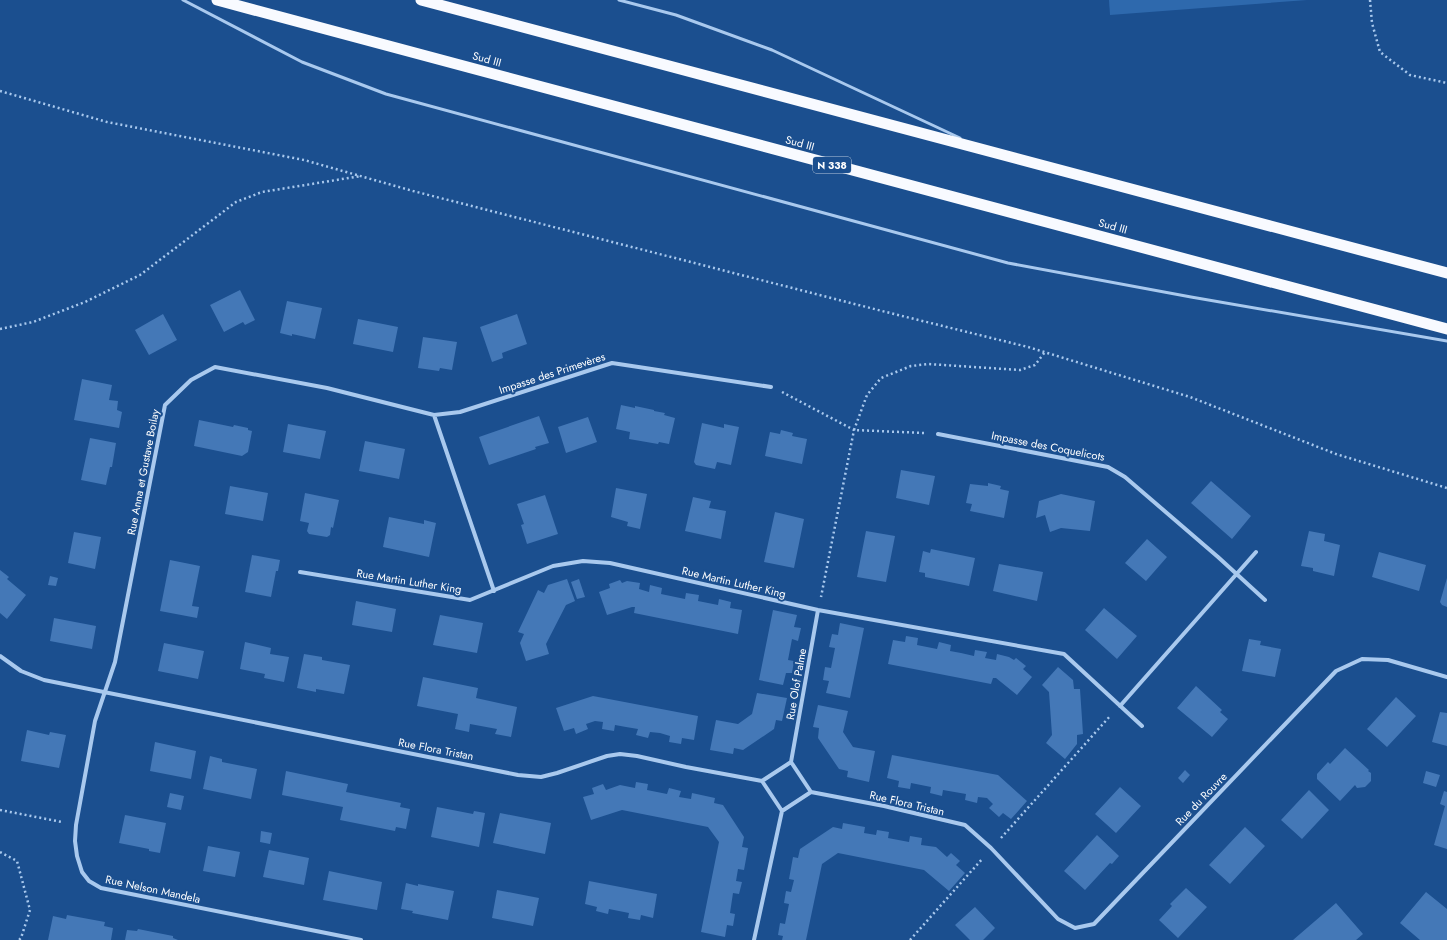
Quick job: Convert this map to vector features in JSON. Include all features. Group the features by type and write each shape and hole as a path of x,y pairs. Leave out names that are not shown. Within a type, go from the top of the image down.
{"highway":[{"name":"Sud III","path":"217,0 1447,329"},
{"path":"420,0 1447,272"}],"street":[{"name":"Impasse des Primevères","path":"327,388 434,415 460,412 612,363 771,387"},
{"name":"Rue Anna et Gustave Boilay","path":"105,691 115,662 165,405 191,380 215,368 327,388"},
{"path":"434,415 494,591"},
{"name":"Impasse des Coquelicots","path":"938,434 1108,468 1125,477 1265,600"},
{"path":"1120,706 1256,552"},
{"name":"Rue Martin Luther King","path":"300,572 470,600 553,566 584,562 610,563 818,610 1064,654 1142,726"},
{"name":"Rue Olof Palme","path":"791,762 818,610"},
{"name":"Rue Flora Tristan","path":"0,656 21,671 44,680 105,691 518,775 541,777 607,756 620,754 637,756 762,781"},
{"name":"Rue du Rouvre","path":"991,848 1058,919 1075,928 1094,924 1336,671 1362,659 1388,660 1447,677"},
{"name":"Rue Nelson Mandela","path":"105,691 95,721 76,825 75,842 77,856 82,872 89,881 101,888 361,940"},
{"path":"754,940 782,811 811,792 791,762 762,781 782,811"},
{"name":"Rue Flora Tristan","path":"811,792 884,806 965,825 991,848"}],"lane":[{"path":"183,0 302,62 386,94 985,257 1008,263 1191,298 1447,341"},
{"path":"619,0 676,15 772,50 983,149"}],"path":[{"path":"1370,0 1372,23 1380,52 1410,75 1447,84"},
{"path":"0,91 107,122 304,160 413,191 1045,352 1190,397 1336,454 1447,488"},
{"path":"0,329 33,322 85,302 140,275 236,202 262,192 362,176"},
{"path":"818,610 854,430 867,395 881,378 911,366 928,364 1020,370 1035,365 1045,352"},
{"path":"771,387 854,430 938,434"},
{"path":"910,940 1120,706"},
{"path":"0,810 76,825"},
{"path":"0,852 17,861 30,910 19,940"}],"shaded area":[{"path":"1109,0 1307,0 1110,15"}],"building":[{"path":"240,290 255,320 245,325 243,322 224,332 210,305"},
{"path":"287,301 322,308 315,339 280,333"},
{"path":"163,314 177,340 149,355 135,330"},
{"path":"517,314 527,344 502,353 503,358 492,362 480,327"},
{"path":"358,319 398,327 393,352 353,344"},
{"path":"423,337 457,342 452,370 440,368 439,371 418,368"},
{"path":"82,379 112,385 109,400 118,401 117,410 122,412 119,428 74,420"},
{"path":"621,405 654,410 675,418 669,444 659,442 658,444 629,439 630,432 616,429"},
{"path":"539,416 549,443 489,465 479,437"},
{"path":"588,417 597,442 566,453 558,427"},
{"path":"199,420 233,427 234,425 248,428 248,430 252,431 248,452 242,456 194,446"},
{"path":"702,423 724,428 724,424 739,427 731,465 717,462 715,469 696,465 694,462"},
{"path":"288,424 326,431 320,459 283,452"},
{"path":"781,430 793,433 792,436 807,439 802,464 765,456 770,432 780,434"},
{"path":"90,438 116,443 112,467 110,467 106,485 81,480"},
{"path":"365,441 405,449 399,479 359,471"},
{"path":"901,470 935,476 929,505 896,498"},
{"path":"1211,481 1251,516 1232,539 1191,503"},
{"path":"988,483 1001,486 1000,489 1009,491 1004,518 970,511 972,504 966,503 970,484 988,486"},
{"path":"230,486 268,493 263,521 225,514"},
{"path":"616,488 647,494 640,529 627,526 628,522 611,517"},
{"path":"305,493 339,500 333,528 331,527 330,535 327,537 309,534 307,531 309,523 300,521"},
{"path":"1061,494 1095,501 1090,531 1061,528 1050,532 1045,515 1036,518 1039,501"},
{"path":"545,495 558,534 527,544 521,525 524,524 517,504"},
{"path":"693,497 711,501 709,508 726,511 721,539 685,531"},
{"path":"775,512 804,519 794,568 764,562"},
{"path":"389,517 424,524 424,520 436,523 429,557 383,547"},
{"path":"866,531 895,536 886,582 857,577"},
{"path":"1309,531 1325,534 1324,541 1340,545 1334,576 1313,571 1313,568 1301,566"},
{"path":"74,532 101,537 95,569 68,563"},
{"path":"1147,539 1167,557 1146,581 1125,563"},
{"path":"931,549 975,558 969,586 925,577 925,573 919,572 923,551 930,553"},
{"path":"1379,552 1426,565 1419,591 1372,577"},
{"path":"252,555 280,560 278,571 276,571 271,597 245,592"},
{"path":"170,560 200,566 192,606 199,607 197,618 160,611"},
{"path":"999,564 1043,572 1037,601 993,591"},
{"path":"0,570 9,577 7,579 26,595 7,619 0,613"},
{"path":"50,576 58,578 56,586 48,585"},
{"path":"1447,578 1447,607 1442,605 1440,602"},
{"path":"567,579 575,601 566,605 546,644 549,654 526,661 520,643 524,634 518,632 538,590 544,593 548,585"},
{"path":"579,579 585,597 577,599 571,582"},
{"path":"620,580 622,583 627,581 640,583 639,589 649,592 650,585 662,588 661,594 685,599 686,593 699,595 698,601 718,605 719,599 731,602 730,608 742,610 738,634 634,613 635,607 607,615 599,592 610,588 609,584"},
{"path":"356,601 396,609 392,632 352,625"},
{"path":"1104,608 1137,636 1117,659 1085,630"},
{"path":"773,610 797,615 794,627 801,628 798,641 792,639 788,660 794,661 792,673 786,673 783,685 759,680"},
{"path":"440,615 483,623 477,653 433,645"},
{"path":"54,618 96,626 92,649 50,641"},
{"path":"840,623 864,628 850,698 826,693 829,681 823,680 825,667 831,668 835,648 829,647 832,634 838,635"},
{"path":"906,636 918,638 917,645 937,649 939,642 951,645 950,651 974,656 975,650 987,652 985,658 996,660 997,654 1014,660 1016,658 1026,666 1023,669 1032,677 1017,695 996,678 993,678 991,684 888,664 893,640 905,642"},
{"path":"1249,639 1261,641 1260,645 1281,649 1275,677 1242,671"},
{"path":"245,642 271,648 270,654 289,657 284,682 264,678 265,674 240,669"},
{"path":"164,643 204,651 198,679 158,671"},
{"path":"304,654 322,657 322,660 350,665 344,694 316,689 316,692 297,688"},
{"path":"1058,667 1073,680 1074,689 1080,689 1083,734 1077,735 1077,744 1065,759 1046,743 1052,735 1049,692 1042,685"},
{"path":"423,677 478,688 476,698 517,707 511,737 495,734 497,729 470,724 469,732 455,729 458,714 417,706"},
{"path":"1196,686 1222,710 1220,712 1228,719 1212,737 1177,708"},
{"path":"757,693 787,698 782,721 776,720 774,729 743,750 734,748 733,754 710,750 716,720 738,724 752,714"},
{"path":"593,696 698,716 694,740 682,738 681,744 669,742 670,736 650,732 648,738 636,735 638,729 615,725 614,731 602,729 603,722 595,721 586,724 588,729 576,734 574,728 564,731 556,708"},
{"path":"1396,697 1416,716 1387,747 1367,729"},
{"path":"818,705 848,711 843,732 853,747 875,751 869,782 847,777 848,771 839,769 818,738 819,728 813,727"},
{"path":"1440,712 1447,713 1447,746 1432,742"},
{"path":"27,730 49,735 50,732 66,735 59,768 21,761"},
{"path":"155,742 196,751 191,779 150,771"},
{"path":"1345,748 1369,770 1368,771 1371,773 1371,781 1365,787 1357,788 1355,785 1340,801 1317,779 1317,774 1328,762 1330,764"},
{"path":"892,755 998,775 1027,801 1011,819 1003,813 999,817 989,808 993,804 987,798 978,797 977,803 965,800 966,794 943,790 942,796 930,793 931,787 911,783 910,789 898,787 899,781 887,778"},
{"path":"210,756 222,759 222,762 257,769 251,799 203,789"},
{"path":"1185,770 1190,775 1183,783 1178,778"},
{"path":"286,771 348,784 346,792 401,803 400,807 410,809 406,829 396,827 395,831 340,820 343,807 282,795"},
{"path":"1426,771 1440,775 1436,787 1423,783"},
{"path":"636,782 648,784 647,790 667,794 669,788 681,791 679,797 691,799 692,793 715,798 714,803 723,805 744,837 742,847 748,848 744,870 738,869 736,881 742,882 739,894 733,893 730,913 735,914 733,926 727,925 725,937 701,932 719,842 708,827 622,810 591,820 583,797 594,794 592,788 603,784 606,790 620,785 635,788"},
{"path":"1120,787 1141,806 1116,833 1095,814"},
{"path":"1309,790 1329,810 1302,839 1281,820"},
{"path":"1444,791 1447,792 1447,849 1434,845 1445,806 1440,804"},
{"path":"170,793 184,796 181,810 167,807"},
{"path":"437,807 473,814 474,811 485,813 479,847 431,837"},
{"path":"500,813 551,823 545,854 493,843"},
{"path":"125,815 166,823 160,853 149,851 149,849 119,843"},
{"path":"843,823 865,827 864,833 876,835 877,830 889,832 888,838 909,842 910,836 922,838 921,845 936,847 947,857 951,853 960,861 956,865 965,873 949,891 924,870 838,853 822,864 806,940 782,940 783,936 778,935 780,923 785,924 789,904 784,903 786,891 791,892 794,880 789,879 793,857 798,858 800,849 833,827 842,829"},
{"path":"1245,827 1265,846 1230,884 1209,865"},
{"path":"261,831 272,833 270,844 260,842"},
{"path":"1097,835 1119,856 1112,864 1110,863 1085,890 1064,871"},
{"path":"208,846 240,852 235,877 203,871"},
{"path":"269,850 309,858 304,885 263,877"},
{"path":"329,871 382,882 377,910 323,900"},
{"path":"589,881 657,894 653,918 641,915 640,920 628,918 629,913 609,909 608,914 596,911 597,907 585,904"},
{"path":"406,883 454,891 448,920 412,913 413,911 401,909"},
{"path":"1186,888 1207,907 1178,938 1159,920 1172,906 1170,904"},
{"path":"497,890 539,898 533,926 492,918"},
{"path":"1426,892 1447,909 1447,940 1420,940 1400,923"},
{"path":"1336,903 1363,934 1356,940 1293,940"},
{"path":"975,907 995,928 983,940 970,940 955,925"},
{"path":"67,915 105,922 104,926 113,928 111,940 48,940 53,916 66,919"},
{"path":"138,929 173,936 173,938 178,940 125,940 127,930 137,931"}]}
